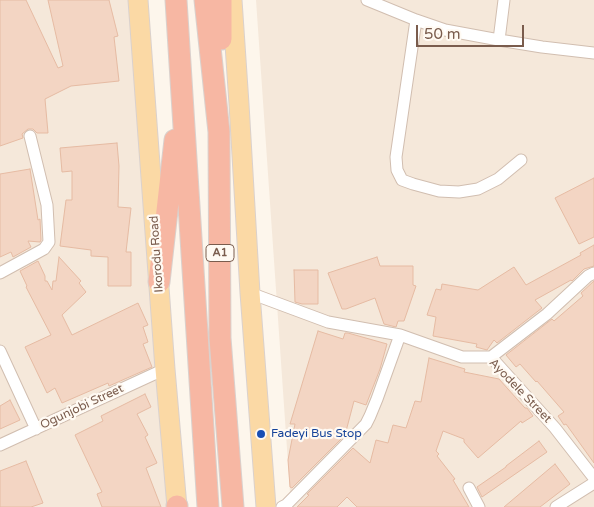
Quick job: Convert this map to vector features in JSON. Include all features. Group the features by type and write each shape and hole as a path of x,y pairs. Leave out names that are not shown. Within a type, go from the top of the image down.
{"highway":[{"name":"A1","path":"176,0 208,507"},
{"name":"A1","path":"205,0 218,132 220,338 233,507"},
{"path":"218,132 221,0"},
{"path":"159,282 182,80"}],"main road":[{"name":"Ikorodu Road","path":"138,0 177,506"},
{"path":"232,0 250,293 266,507"}],"street":[{"path":"367,0 445,30 542,47 594,52"},
{"path":"499,40 504,0"},
{"path":"416,20 396,157 397,170 402,180 439,191 478,190 498,179 521,160"},
{"path":"0,272 44,249 49,242 47,205 30,136"},
{"path":"491,357 547,314 588,276 594,274"},
{"name":"Ayodele Street","path":"250,293 328,322 400,335 462,356 491,357 555,428 594,478"},
{"path":"282,507 366,424 400,335"},
{"path":"0,352 36,428"},
{"name":"Ogunjobi Street","path":"0,445 165,368"},
{"path":"556,507 594,483"},
{"path":"469,488 479,507"}],"shaded area":[{"path":"0,0 134,0 171,507 0,507"},
{"path":"256,0 594,0 594,507 291,507"}],"building":[{"path":"0,0 26,0 58,68 63,66 48,0 109,0 118,36 114,37 119,81 71,86 45,99 48,133 37,133 33,129 28,129 22,134 23,138 0,146"},
{"path":"117,143 119,166 118,207 131,208 126,252 131,252 131,286 108,286 108,257 91,256 91,250 60,246 66,200 72,200 72,171 62,172 60,148"},
{"path":"30,169 38,220 40,219 41,240 40,242 28,241 31,247 13,257 11,252 0,257 0,174"},
{"path":"594,178 594,237 579,244 555,198"},
{"path":"594,245 594,266 584,269 572,281 535,300 542,308 497,343 494,340 487,350 476,347 477,344 433,336 436,317 427,315 436,289 441,290 442,284 478,290 514,267 526,285 581,255 580,253"},
{"path":"59,257 81,281 79,283 86,292 62,315 72,335 138,303 148,325 143,327 148,342 143,344 152,367 109,386 108,383 62,403 55,388 47,393 25,347 51,335 26,287 20,271 38,261 45,276 45,281 47,281 52,290 53,281 56,281"},
{"path":"377,257 380,266 413,266 413,285 416,286 404,321 398,321 396,327 384,324 375,298 342,309 328,273"},
{"path":"294,270 318,270 318,304 295,302"},
{"path":"594,281 594,463 558,416 564,412 520,364 516,367 506,355 552,319 554,321 583,296 581,293"},
{"path":"318,331 343,339 345,333 348,333 387,344 380,369 366,405 354,401 345,435 292,488 290,487 288,460 295,424 290,424"},
{"path":"429,358 465,369 464,372 499,379 533,416 522,423 521,421 478,458 464,442 464,439 443,431 436,451 439,454 437,456 455,479 453,480 469,507 357,507 347,497 337,507 297,507 309,495 307,494 353,448 370,463 376,440 388,443 393,425 406,428 415,401 421,402"},
{"path":"145,394 151,407 137,414 148,435 145,437 157,463 146,468 161,507 102,507 97,494 102,492 75,435 103,421 101,416"},
{"path":"10,400 20,420 0,429 0,406"},
{"path":"539,441 547,452 482,497 477,487"},
{"path":"26,461 43,503 31,507 0,507 0,471"},
{"path":"555,464 570,484 540,507 504,507"}],"place":[{"name":"Fadeyi Bus Stop","path":"261,434"}]}
